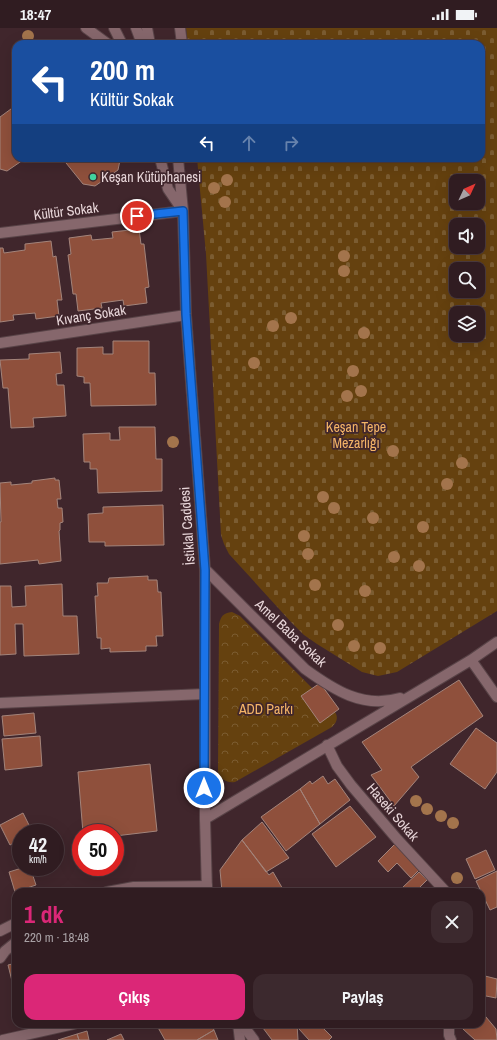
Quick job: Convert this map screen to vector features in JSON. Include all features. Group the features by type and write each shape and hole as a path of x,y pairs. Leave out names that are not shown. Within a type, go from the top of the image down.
{"street":[{"path":"86,28 102,40"},
{"path":"114,28 120,40"},
{"path":"136,28 140,40"},
{"path":"147,28 149,40"},
{"path":"180,28 182,40"},
{"path":"161,162 168,189 183,211"},
{"name":"İstiklal Caddesi","path":"179,162 183,211 186,314 205,570 204,694 207,888"},
{"name":"Kültür Sokak","path":"0,233 183,211"},
{"name":"Kıvanç Sokak","path":"0,343 186,314"},
{"name":"Amel Baba Sokak","path":"205,570 305,669 345,694 375,702 388,701 415,693"},
{"name":"Amel Baba Sokak","path":"205,819 471,660 497,642"},
{"path":"471,660 497,698"},
{"path":"0,703 204,694"},
{"name":"Haseki Sokak","path":"327,745 337,766 351,785 397,839 442,888"},
{"path":"129,888 170,888"},
{"path":"0,931 12,925"},
{"path":"0,958 12,945"},
{"path":"3,1040 56,1028"},
{"path":"238,1028 240,1040"},
{"path":"245,1028 254,1040"},
{"path":"449,1028 451,1040"}],"green space":[{"name":"Keşan Tepe Mezarlığı","path":"186,28 497,28 497,611 397,672 378,676 362,672 304,635 229,554 221,535 206,254 197,162 485,162 485,40 188,40"},
{"name":"ADD Parkı","path":"232,612 240,616 332,708 336,713 337,720 332,727 235,782 229,782 221,777 218,772 219,624 223,615"}],"building":[{"path":"12,108 12,162 20,162 7,171 0,169 0,117"},
{"name":"Keşan Kütüphanesi","path":"65,162 120,162 118,170 95,186 83,184"},
{"path":"139,229 141,244 144,244 149,287 145,288 147,303 124,306 123,300 101,303 102,308 78,311 76,294 73,294 68,255 71,254 69,238 91,235 92,240 113,238 112,232"},
{"path":"51,241 53,257 56,256 62,300 57,300 59,316 36,319 35,313 13,315 14,320 0,322 0,248 3,248 4,253 25,250 25,244"},
{"path":"113,341 149,341 149,373 155,373 156,405 91,406 90,383 84,383 84,377 77,376 77,348 103,347 103,354 113,354"},
{"path":"60,352 62,373 56,374 57,385 64,385 66,416 33,418 34,427 11,428 8,388 3,388 0,360 29,359 29,354"},
{"path":"119,427 155,427 156,459 162,459 162,491 98,493 97,469 90,469 90,462 84,462 83,434 110,433 110,440 120,440"},
{"path":"55,478 55,480 59,480 61,499 57,499 58,508 62,508 63,522 60,523 59,531 61,561 39,564 38,560 0,564 0,483 11,482 11,485 32,483 32,481"},
{"path":"163,505 164,545 105,546 105,542 89,542 88,514 103,513 103,507"},
{"path":"148,576 148,580 157,580 158,592 161,592 163,636 156,636 157,646 146,646 146,651 110,652 110,648 101,649 101,638 97,638 95,596 98,596 97,583 108,583 109,578"},
{"path":"62,584 63,616 77,616 79,654 24,656 23,624 15,624 16,654 0,655 0,586 11,586 12,607 26,606 25,586"},
{"path":"459,680 483,716 411,767 419,777 394,806 371,775 382,770 362,742"},
{"path":"320,683 339,709 320,723 301,696"},
{"path":"34,713 36,733 4,736 2,716"},
{"path":"476,728 497,743 497,772 485,789 450,764"},
{"path":"40,736 42,766 5,770 2,739"},
{"path":"150,764 157,831 124,835 124,824 82,824 78,772"},
{"path":"323,776 328,784 335,779 350,800 320,824 300,789 310,781 312,784"},
{"path":"300,789 320,824 286,851 261,817"},
{"path":"350,806 376,837 336,867 312,834"},
{"path":"23,813 28,824 12,824 12,844 10,845 0,825"},
{"path":"262,822 289,858 266,872 242,840"},
{"path":"242,840 269,875 273,872 282,888 222,888 220,870"},
{"path":"395,844 419,870 411,878 397,863 388,872 378,861"},
{"path":"486,850 495,870 475,879 466,859"},
{"path":"12,871 12,876 33,876 36,885 27,888 14,888 9,872"},
{"path":"497,871 497,907 490,910 485,900 485,888 479,888 476,881"},
{"path":"419,872 427,880 419,888 403,887"},
{"path":"12,964 12,981 8,965"},
{"path":"485,976 497,979 496,998 485,996"},
{"path":"485,1016 496,1029 497,1040 475,1040 463,1029 485,1028"},
{"path":"158,1028 213,1028 214,1030 197,1040 165,1040"},
{"path":"263,1028 297,1028 298,1040 272,1040"},
{"path":"323,1028 332,1037 329,1040 309,1040 299,1029"},
{"path":"214,1030 218,1040 197,1040"},
{"path":"87,1031 89,1040 79,1040 77,1034"},
{"path":"77,1034 79,1040 58,1040"},
{"path":"121,1034 124,1040 107,1040"}],"place":[{"name":"Keşan Kütüphanesi","path":"93,177"}],"route":[{"path":"137,216 183,211 186,314 205,570 204,788"}]}
